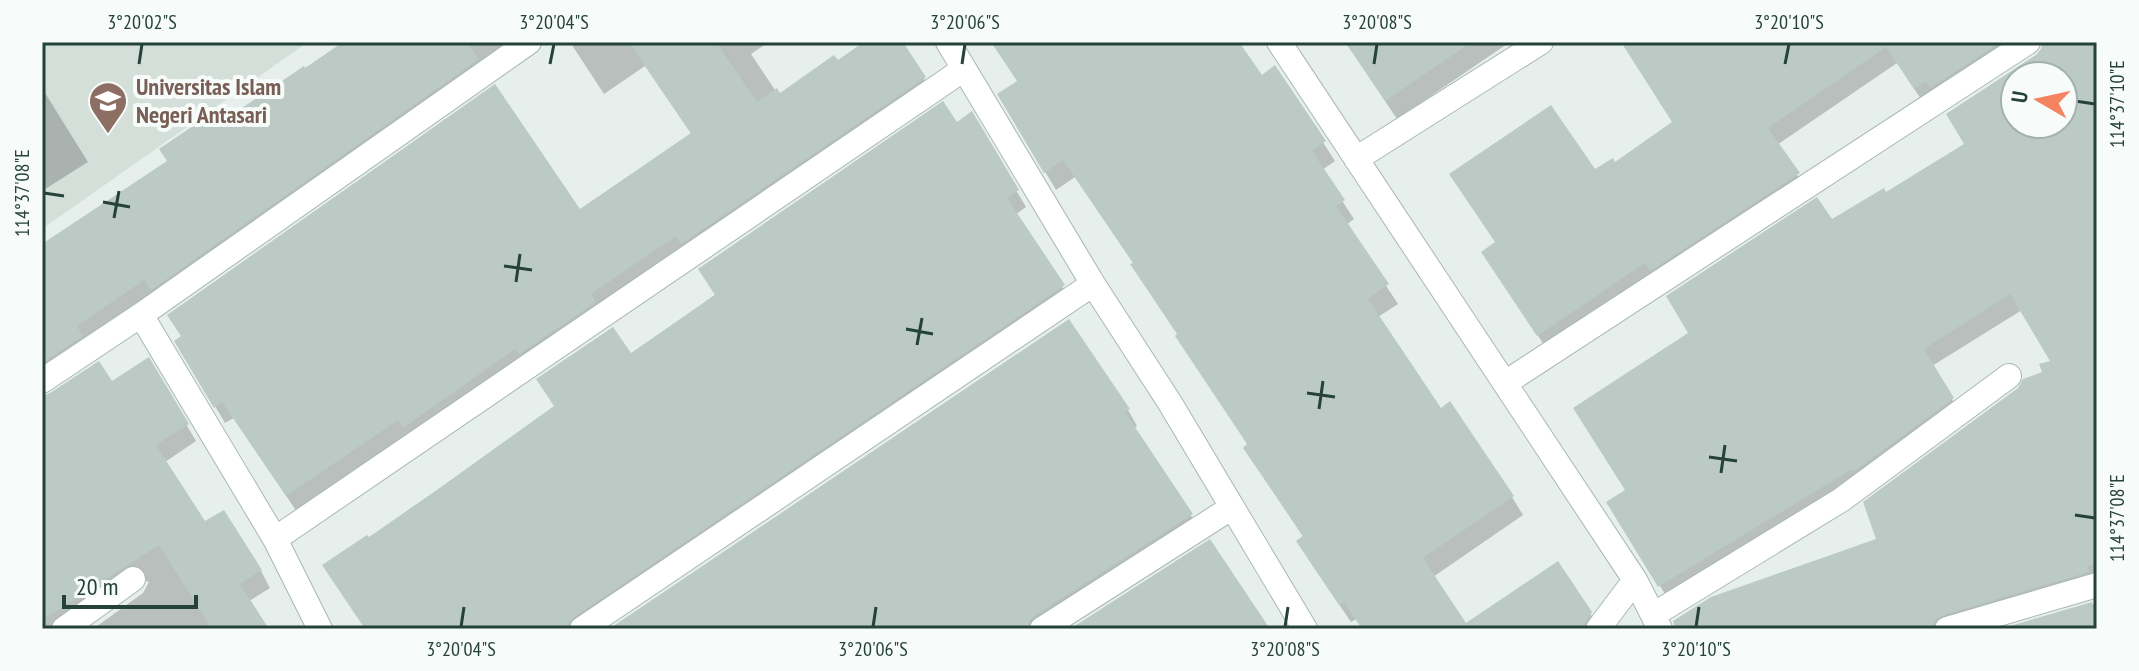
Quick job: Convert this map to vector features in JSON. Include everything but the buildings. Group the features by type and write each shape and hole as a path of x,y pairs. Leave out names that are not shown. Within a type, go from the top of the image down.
{"street":[{"path":"42,381 529,42"},
{"path":"948,42 1305,629"},
{"path":"1279,42 1635,580 1656,622 1841,500 2009,376"},
{"path":"1356,159 1541,42"},
{"path":"1505,383 2028,42"},
{"path":"275,539 964,69"},
{"path":"582,629 1093,284"},
{"path":"141,315 275,539 320,629"},
{"path":"1042,629 1231,508"},
{"path":"64,629 133,579"},
{"path":"1598,629 1635,580"},
{"path":"1947,629 2097,585"}],"shaded area":[{"name":"Universitas Islam Negeri Antasari","path":"42,42 308,42 42,229"}],"place":[{"name":"Universitas Islam Negeri Antasari","path":"108,135"}]}
